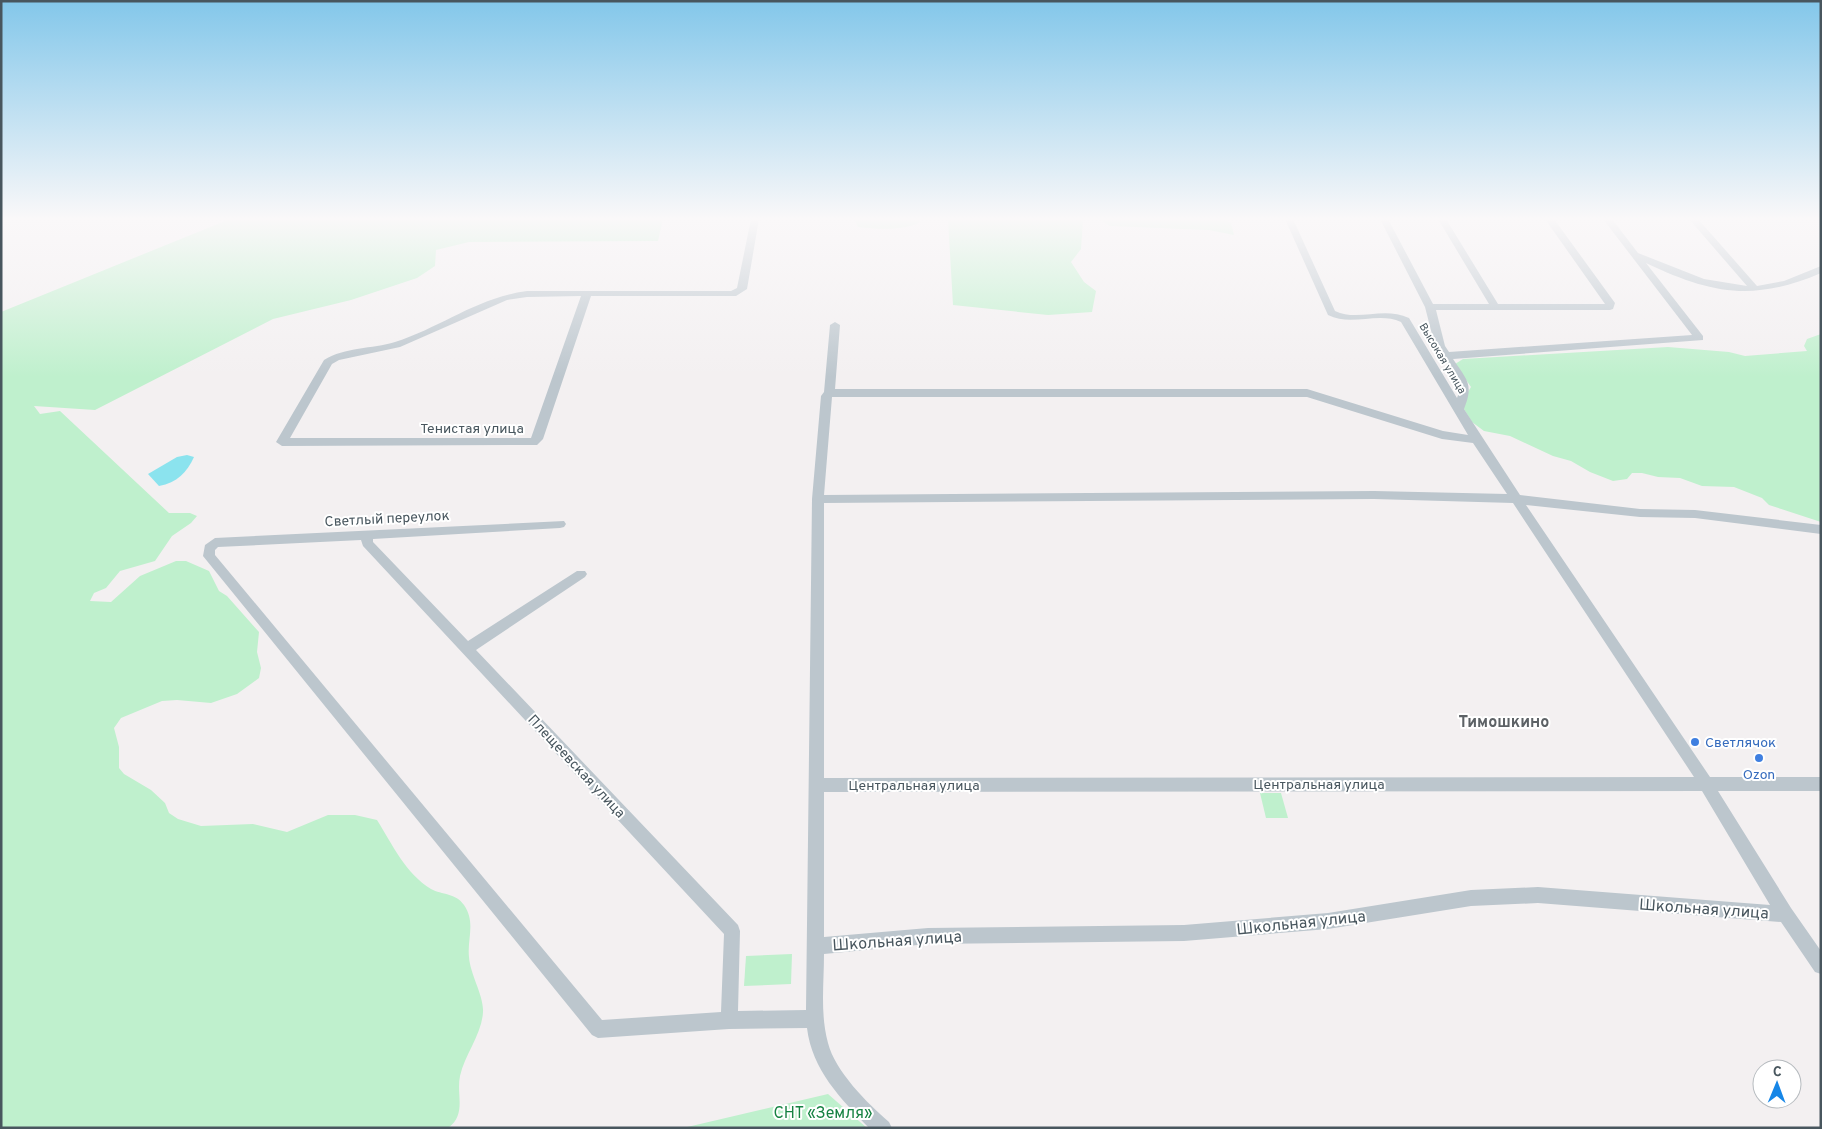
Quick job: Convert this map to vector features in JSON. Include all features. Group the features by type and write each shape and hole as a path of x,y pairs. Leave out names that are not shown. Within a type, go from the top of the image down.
{"street":[{"path":"587,293 738,292 742,289 745,272"},
{"name":"Высокая улица","path":"1313,272 1331,313 1339,316 1395,315 1405,320 1459,408"},
{"path":"1412,272 1430,307 1436,332 1446,356 1462,381 1464,390 1459,408 1517,500 1707,785 1785,914 1821,966"},
{"path":"1474,272 1496,308"},
{"path":"1430,307 1610,307 1586,272"},
{"path":"1446,356 1699,338 1648,272"},
{"path":"1674,272 1727,286 1755,289 1796,280 1815,272"},
{"path":"1740,272 1755,289"},
{"name":"Тенистая улица","path":"587,293 537,439 533,442 282,442 325,366 336,357 410,340 505,297 587,293"},
{"path":"836,325 829,393 826,396 818,499 818,785 815,1019 817,1038 825,1062 839,1084 883,1128"},
{"path":"829,393 1307,393 1442,435 1478,440"},
{"path":"818,499 1374,495 1497,497 1640,513 1695,514 1821,530"},
{"name":"Светлый переулок","path":"560,524 216,543 209,548 209,556 598,1029 729,1020"},
{"name":"Плещеевская улица","path":"367,534 366,543 732,931 729,1020"},
{"path":"467,649 582,574"},
{"name":"Центральная улица","path":"818,785 1821,784"},
{"name":"Школьная улица","path":"816,946 928,936 1184,933 1328,921 1471,898 1504,895 1538,895 1785,914"},
{"path":"729,1020 815,1019"}],"green space":[{"path":"100,272 426,272 417,278 351,300 273,319 95,410 34,406 40,414 60,411 169,513 190,513 197,516 191,523 172,536 155,561 120,571 106,588 94,593 90,601 111,602 140,576 176,561 186,561 209,571 219,591 227,596 259,632 257,652 261,668 259,678 237,694 211,703 177,700 162,701 121,718 114,728 119,747 119,768 124,774 151,790 165,803 169,813 178,819 201,826 253,824 287,832 328,815 355,815 377,820 400,858 422,883 435,891 457,898 464,905 470,918 470,964 483,1006 483,1012 480,1028 460,1076 460,1104 457,1117 448,1128 1,1128 1,312"},
{"path":"951,272 1077,272 1084,282 1096,291 1092,312 1048,315 953,305"},
{"path":"1821,334 1821,522 1769,505 1762,498 1734,487 1702,486 1680,478 1658,477 1642,473 1632,473 1627,479 1613,481 1590,472 1571,461 1553,456 1510,436 1484,431 1472,422 1464,409 1463,400 1471,387 1455,364 1463,359 1668,347 1729,352 1745,356 1807,351 1804,346 1807,339"},
{"path":"1260,793 1281,793 1288,818 1266,818"},
{"path":"792,954 791,984 744,986 746,956"},
{"name":"СНТ «Земля»","path":"828,1094 867,1128 683,1128"}],"water":[{"path":"187,455 194,457 185,472 165,485 159,486 148,474 177,457"}],"place":[{"name":"Светлячок","path":"1695,742"},
{"name":"Ozon","path":"1759,758"}],"district":[{"name":"Тимошкино","path":"1504,721"}]}
